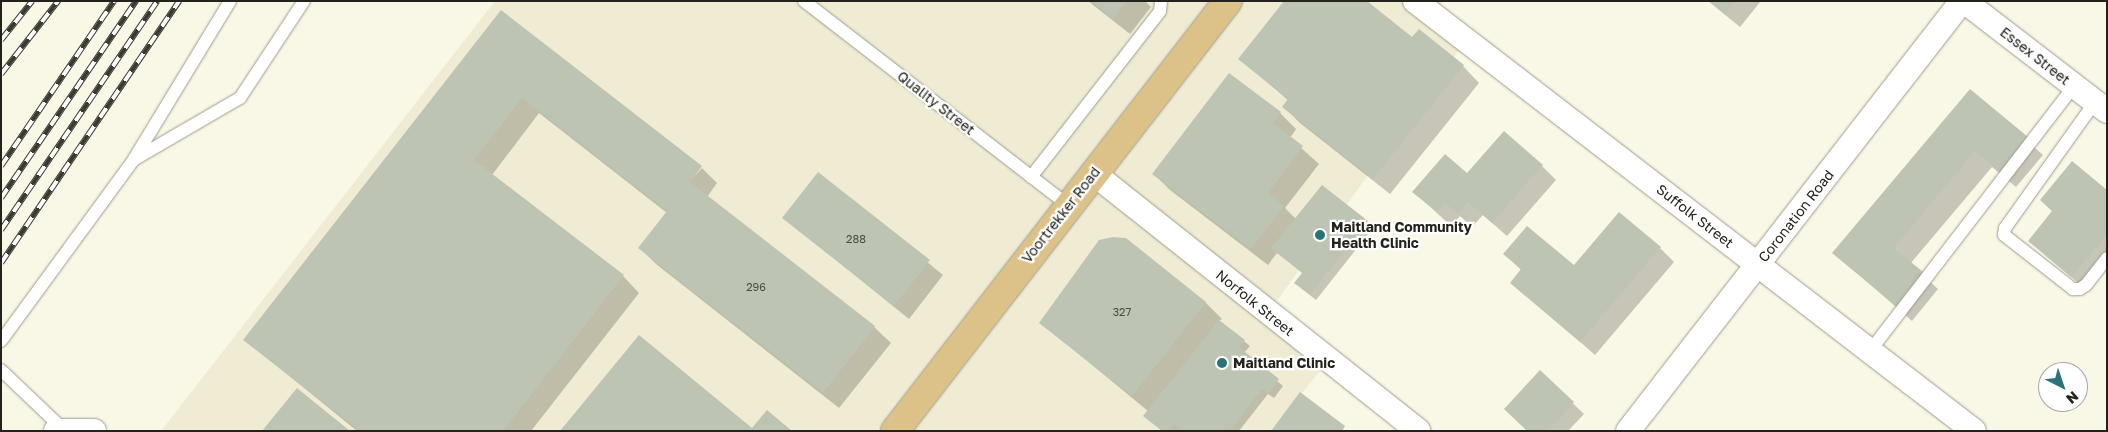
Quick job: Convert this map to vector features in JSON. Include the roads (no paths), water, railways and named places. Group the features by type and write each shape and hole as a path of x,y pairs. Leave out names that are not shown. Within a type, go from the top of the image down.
{"main road":[{"name":"Voortrekker Road","path":"895,431 1068,205 1228,1"}],"street":[{"name":"Suffolk Street","path":"1415,1 1974,431"},
{"name":"Coronation Road","path":"1628,431 1963,1"},
{"name":"Essex Street","path":"1963,1 2101,107"},
{"name":"Norfolk Street","path":"1093,173 1418,431"},
{"path":"60,430 94,431"}],"lane":[{"path":"1,341 134,159 230,1"},
{"path":"134,159 240,98 304,1"},
{"name":"Quality Street","path":"804,1 1068,205"},
{"path":"1031,177 1160,11 1161,1"},
{"path":"1870,351 2074,86"},
{"path":"2101,107 2005,228 2004,235 2073,289 2086,285 2107,258"},
{"path":"1,370 60,430"}],"railway":[{"path":"1,40 32,1"},
{"path":"1,74 58,1"},
{"path":"1,166 114,1"},
{"path":"1,198 136,1"},
{"path":"1,230 157,1"},
{"path":"1,263 179,1"}],"place":[{"name":"Maitland Community Health Clinic","path":"1320,235"},
{"name":"Maitland Clinic","path":"1222,363"}]}
